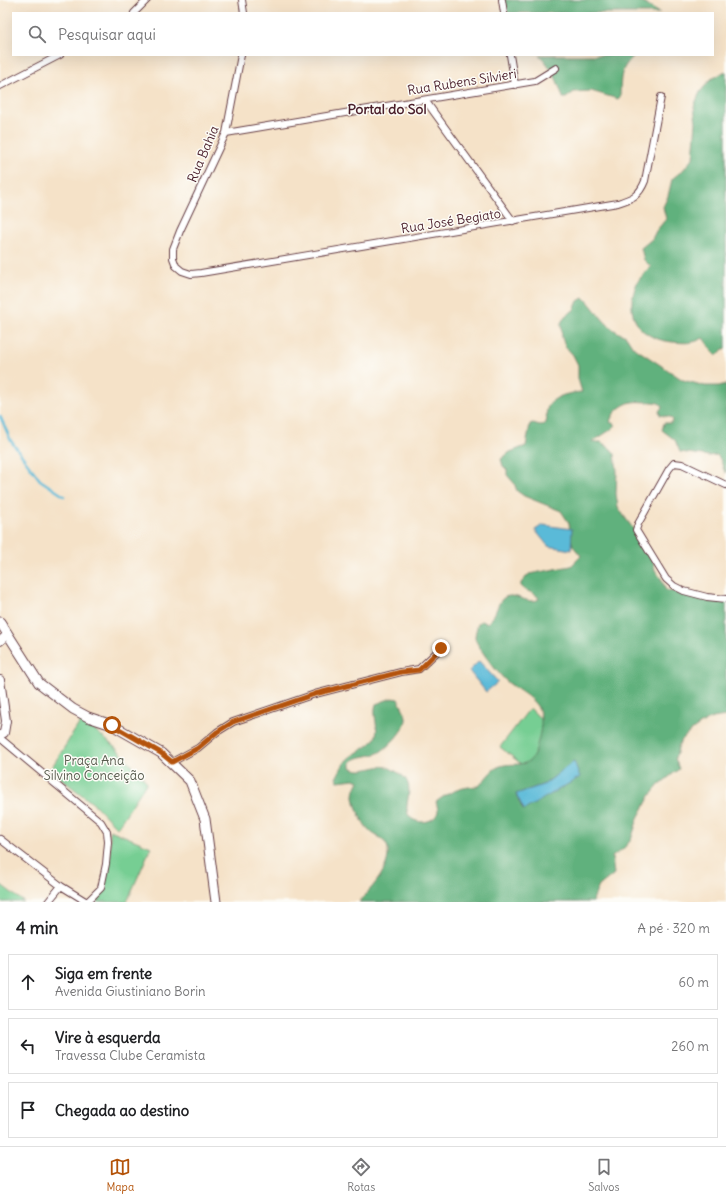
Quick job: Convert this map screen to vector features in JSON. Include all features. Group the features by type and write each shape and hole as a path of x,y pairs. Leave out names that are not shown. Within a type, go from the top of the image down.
{"main road":[{"path":"0,622 4,638 38,683 88,717 112,725 161,753 190,781 205,819 216,902"}],"street":[{"path":"135,12 148,0"},
{"path":"242,0 244,12"},
{"path":"502,0 504,12"},
{"path":"0,86 58,56"},
{"name":"Rua Bahia","path":"173,258 173,249 180,231 226,133 241,56"},
{"path":"510,56 515,85"},
{"name":"Rua Rubens Silvieri","path":"226,133 535,82 556,68"},
{"name":"Rua José Begiato","path":"173,258 176,266 182,271 191,274 201,273 618,203 632,199 641,191 645,181 661,97"},
{"path":"425,100 513,221"},
{"path":"726,485 682,464 674,464 669,469 636,530 666,579 674,586 684,591 726,599"},
{"path":"172,762 198,748 217,732 233,722 315,694 401,672 419,670 441,648"},
{"path":"0,680 6,721 4,732 0,737 101,822 107,832 108,842 106,864 101,888 87,902 61,886 0,839"},
{"path":"48,902 61,886"}],"green space":[{"path":"503,0 638,0 658,12 508,12"},
{"path":"540,56 634,56 623,69 620,97 618,99 591,91 574,92 566,98 563,98 548,64"},
{"path":"726,72 726,349 723,349 718,355 715,354 703,338 688,343 681,343 664,341 649,335 638,325 634,318 632,301 637,283 651,267 644,260 641,248 652,239 656,231 666,219 663,207 668,196 672,179 684,169 693,158 696,122 694,106 700,92 711,79"},
{"path":"583,298 586,299 614,330 626,336 633,347 683,380 705,386 719,386 726,384 726,473 723,469 721,460 717,455 709,456 680,452 675,440 662,430 664,423 671,423 673,420 670,417 660,415 659,411 663,406 656,402 634,402 628,403 621,407 615,412 610,422 616,425 592,442 601,442 615,454 617,471 616,494 618,507 650,552 655,570 662,580 665,589 668,591 726,602 726,716 713,718 705,722 695,728 682,740 675,758 679,769 659,785 650,796 638,818 631,840 623,849 612,857 614,874 599,886 592,902 359,902 383,871 388,857 388,849 384,841 368,829 360,815 354,796 359,781 354,779 338,781 336,778 342,766 348,759 367,746 375,738 377,730 375,713 376,704 392,698 398,699 405,712 406,721 396,737 382,751 354,760 351,762 351,767 364,770 383,766 400,774 408,784 409,790 407,812 413,820 426,822 434,818 438,811 436,802 446,795 467,787 479,786 495,768 530,761 536,749 541,724 537,706 501,676 480,648 475,636 478,623 481,621 487,623 493,617 500,602 505,597 514,596 531,601 539,599 536,595 521,587 521,583 529,574 571,566 581,556 573,546 569,523 561,511 524,496 517,491 514,483 507,475 507,470 503,466 501,459 510,452 526,446 530,424 545,424 547,420 546,413 551,402 556,398 568,394 582,392 578,379 578,365 573,355 565,346 562,338 561,323 565,316 574,310 578,301","holes":["574,761 523,810 516,794 545,784"]},
{"path":"530,708 553,732 525,767 500,747"},
{"name":"Praça Ana Silvino Conceição","path":"82,719 119,751 147,782 117,828 96,806 50,770"},
{"path":"110,830 151,847 127,902 97,902 105,884 110,858"},
{"path":"0,884 24,902 0,902"}],"water":[{"path":"543,525 572,529 571,550 548,546 535,530"},
{"path":"479,661 498,682 486,692 469,671"},
{"path":"574,761 580,777 524,810 516,794 545,784"}],"waterway":[{"path":"0,416 11,441 40,480 64,496"}],"district":[{"name":"Portal do Sol","path":"387,109"}],"route":[{"path":"112,725 161,753 172,762 198,748 217,732 233,722 315,694 401,672 419,670 436,651 441,648"}]}
